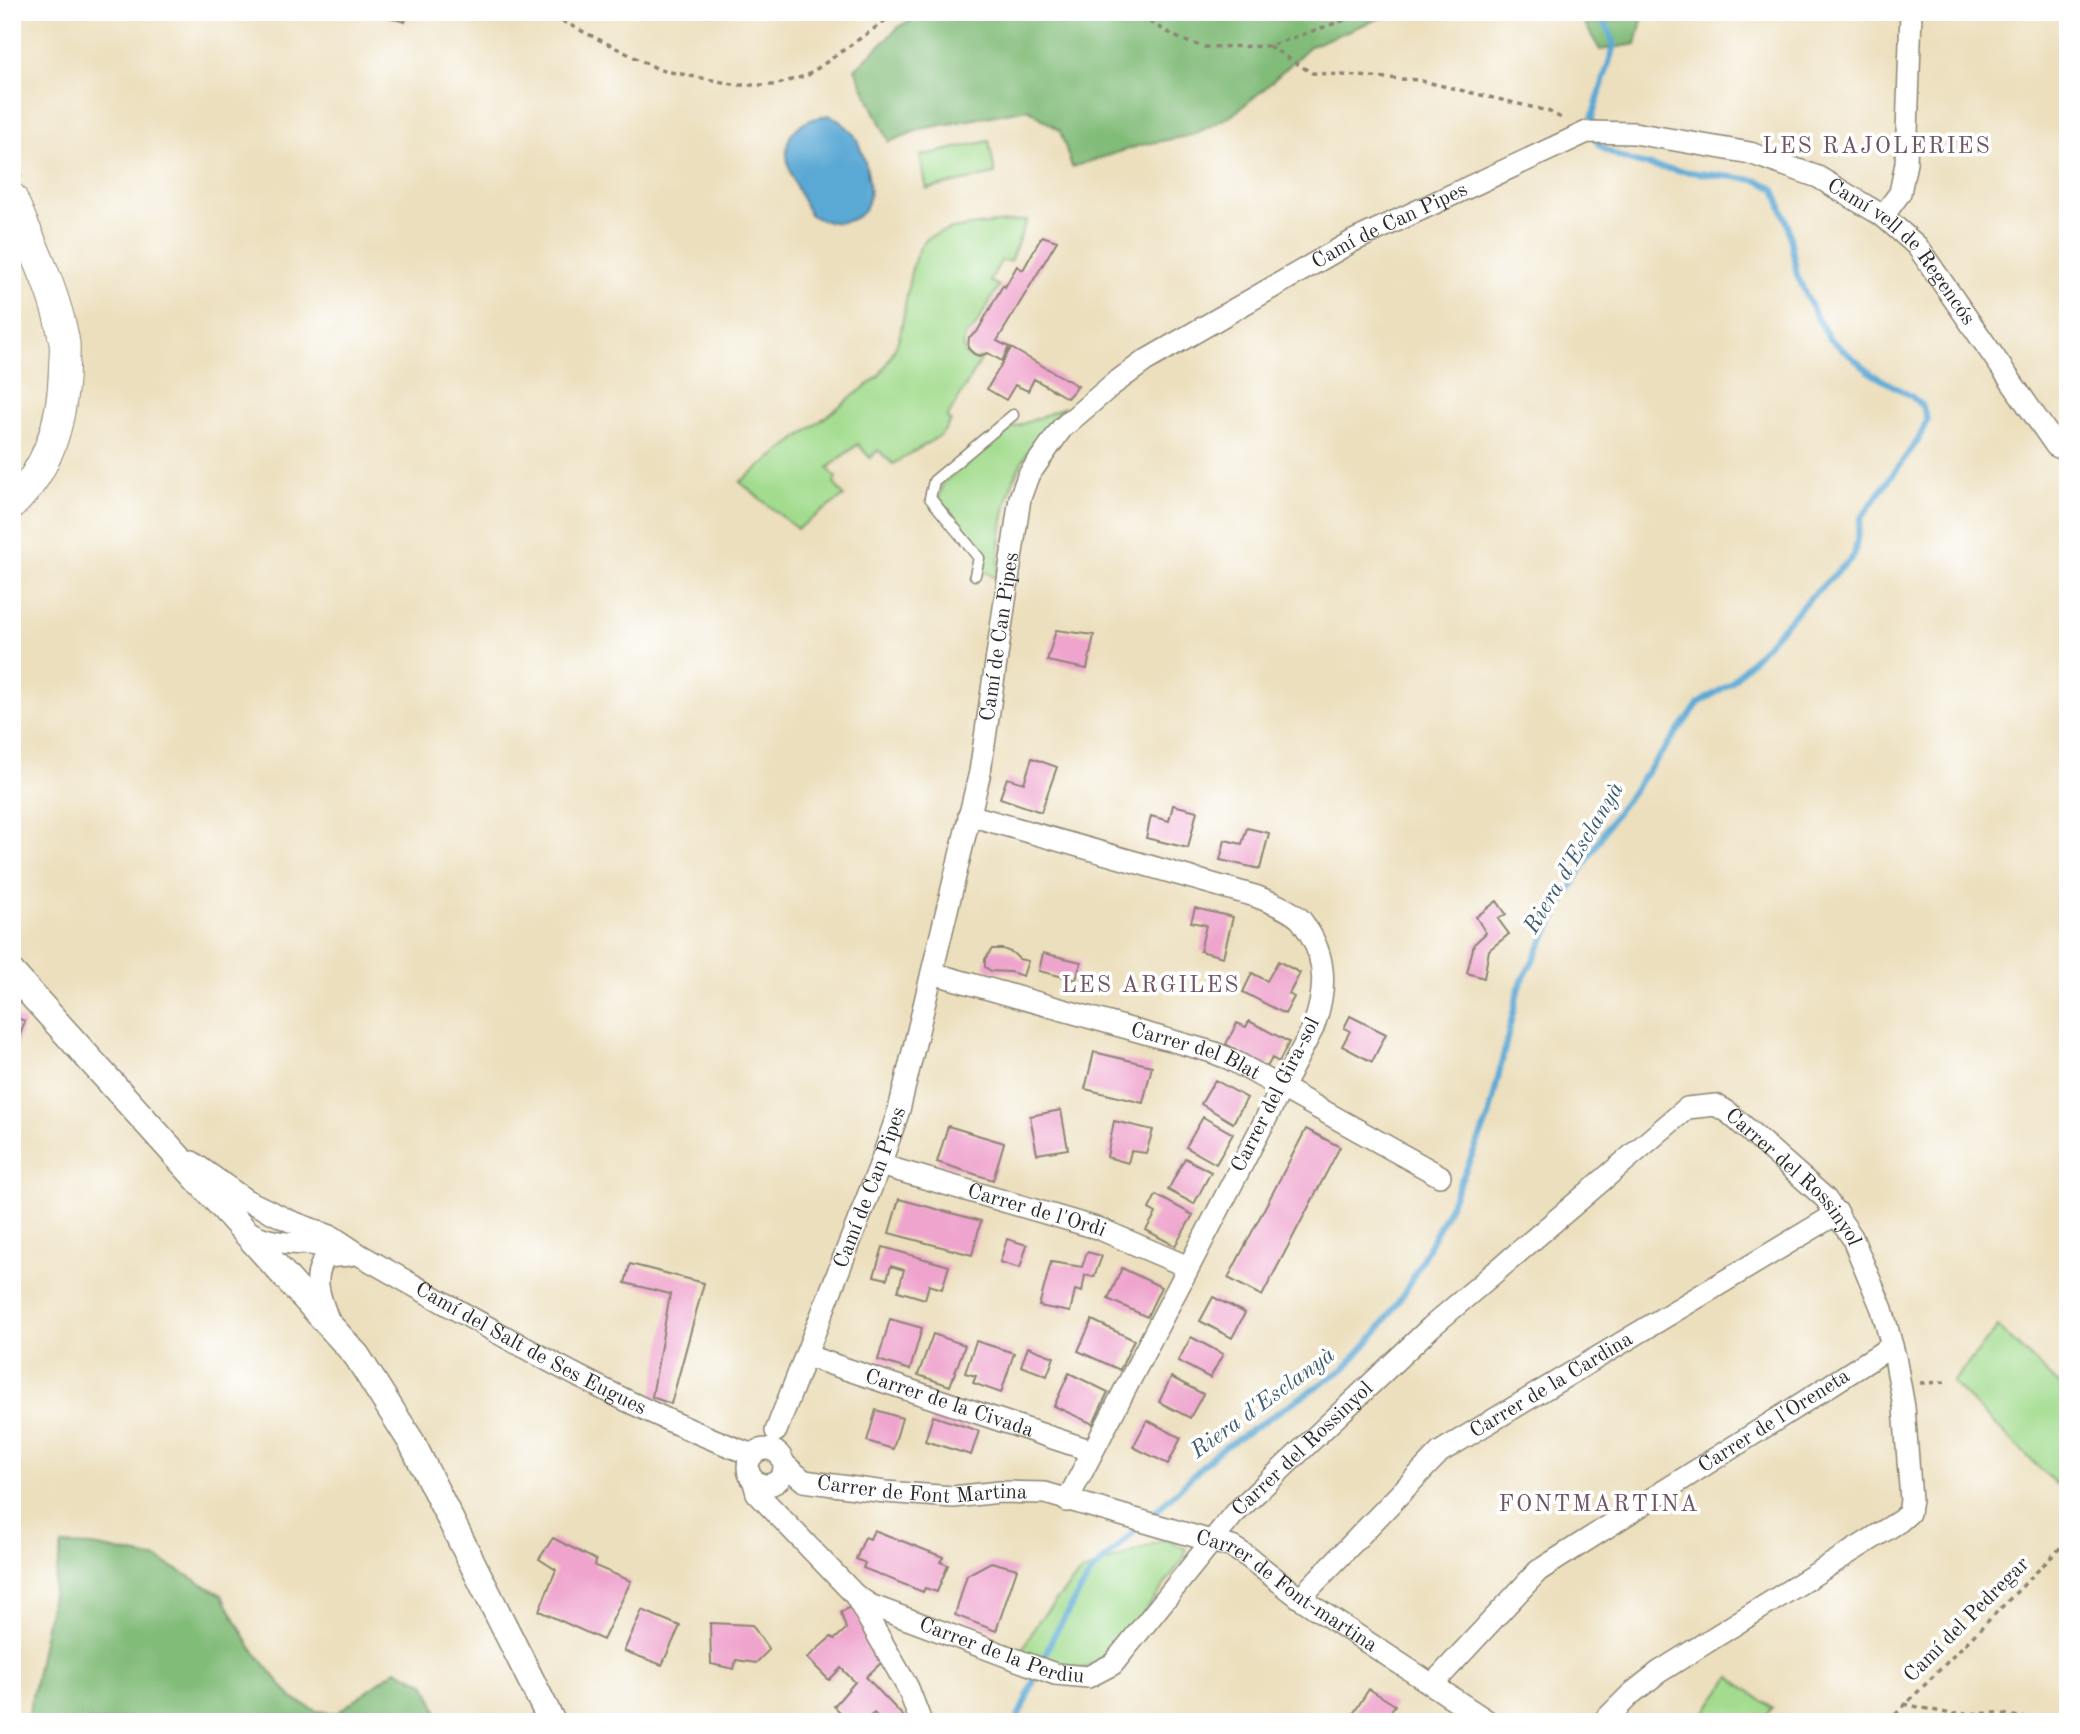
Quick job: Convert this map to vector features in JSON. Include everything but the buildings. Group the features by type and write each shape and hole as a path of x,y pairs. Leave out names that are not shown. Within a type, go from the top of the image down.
{"main road":[{"path":"12,198 43,271 65,343 64,393 50,446 36,474 12,504"},
{"path":"12,218 37,279 56,344 53,390 40,447 12,493"}],"street":[{"path":"1884,216 1900,193 1906,163 1910,12"},
{"name":"Camí vell de Regencós","path":"1594,132 1634,133 1750,153 1818,177 1884,216 1917,246 2056,446 2068,451"},
{"name":"Camí de Can Pipes","path":"753,1463 776,1431 807,1356 899,1110 980,772 1020,498 1028,476 1062,428 1145,361 1353,241 1594,132"},
{"name":"Carrer del Gira-sol","path":"969,815 1255,896 1301,919 1321,958 1322,1005 1313,1028 1067,1501"},
{"path":"12,973 357,1356 412,1443 552,1722"},
{"name":"Carrer del Blat","path":"932,973 1230,1059 1440,1176"},
{"name":"Carrer del Rossinyol","path":"1211,1543 1233,1515 1431,1327 1687,1108 1716,1105 1729,1113 1825,1198 1853,1237 1882,1309 1900,1383 1911,1500 1909,1513 1659,1672 1630,1694 1603,1722"},
{"name":"Camí del Salt de Ses Eugues","path":"164,1143 246,1200 290,1221 333,1237 360,1255 601,1388 706,1436 753,1463"},
{"name":"Carrer de l'Ordi","path":"880,1165 1100,1229 1188,1267"},
{"name":"Carrer de la Cardina","path":"1300,1598 1440,1452 1838,1213"},
{"path":"280,1272 270,1249 271,1242 273,1236 290,1221"},
{"name":"Camí del Salt de Ses Eugues","path":"235,1222 252,1234 271,1242 326,1245 360,1255"},
{"path":"331,1328 317,1277 319,1266 326,1257 360,1255"},
{"name":"Carrer de l'Oreneta","path":"1433,1684 1538,1571 1892,1346"},
{"name":"Carrer de la Civada","path":"807,1356 1092,1451"},
{"path":"753,1463 761,1484 774,1483 783,1474 776,1431"},
{"path":"753,1463 768,1449 776,1451 783,1461"},
{"name":"Carrer de Font Martina","path":"783,1461 804,1480 871,1490 953,1497 1026,1491 1045,1493 1067,1501"},
{"path":"753,1463 757,1493 855,1595 908,1688 921,1722"},
{"name":"Carrer de Font-martina","path":"1067,1501 1232,1547 1300,1598 1489,1722"},
{"name":"Carrer de la Perdiu","path":"855,1595 870,1605 1052,1673 1088,1677 1112,1664 1211,1543"},
{"name":"Carrer de la Perdiu","path":"886,1648 881,1624 886,1616 900,1616"}],"lane":[{"path":"975,575 979,558 930,498 934,481 1013,415"}],"path":[{"path":"544,12 660,70 738,85 775,85 808,75 892,16 902,12"},
{"path":"1132,12 1182,40 1204,47 1269,46 1368,12"},
{"path":"1269,46 1312,73 1418,80 1548,111 1594,132"},
{"path":"1900,1383 1950,1382"},
{"name":"Camí del Pedregar","path":"1888,1722 2068,1540"},
{"path":"1904,1704 1951,1714 1997,1713 2047,1722"}],"green space":[{"path":"932,12 1395,12 1310,46 1231,116 1192,135 1141,145 1072,167 1060,131 1028,109 921,129 889,142 855,69 901,25"},
{"path":"1578,12 1644,12 1636,44 1600,50"},
{"path":"989,141 995,174 927,189 920,156"},
{"path":"1027,220 1010,261 1001,261 990,281 999,286 973,330 965,335 963,349 967,356 974,360 982,358 947,418 951,421 941,435 893,464 878,450 870,458 858,444 828,468 836,478 834,483 844,496 797,529 740,482 878,377 898,340 911,271 926,240 959,228"},
{"path":"1065,407 1031,447 1011,485 1002,528 997,579 984,571 986,553 939,498 943,483 1000,433"},
{"path":"1998,1327 2068,1393 2068,1471 2056,1484 1952,1383"},
{"path":"1166,1539 1186,1549 1184,1559 1135,1623 1106,1654 1091,1665 1072,1670 1021,1652 1039,1620 1080,1573"},
{"path":"62,1545 93,1546 158,1559 222,1595 250,1646 292,1698 316,1711 337,1713 396,1670 425,1683 442,1722 27,1722"},
{"path":"1730,1677 1772,1708 1762,1722 1698,1722"}],"water":[{"path":"829,115 855,136 869,180 869,197 863,212 842,222 828,222 810,215 795,184 787,154 788,141 795,130 808,121"}],"waterway":[{"name":"Riera d'Esclanyà","path":"1149,1518 1216,1453 1345,1368 1377,1332 1405,1292 1448,1210 1489,1117 1519,987 1574,882 1612,819 1699,703 1730,684 1805,603 1854,556 1861,518 1918,440 1927,420 1923,407 1911,396 1872,374 1829,338 1797,275 1788,226 1775,189 1759,181 1674,170 1631,161 1598,144 1592,118 1614,46 1609,30 1597,12"},
{"name":"Riera d'Esclanyà","path":"1016,1722 1053,1637 1091,1573 1141,1525"}],"district":[{"name":"LES RAJOLERIES","path":"1877,146"},
{"name":"LES ARGILES","path":"1151,985"},
{"name":"FONTMARTINA","path":"1599,1504"}]}
